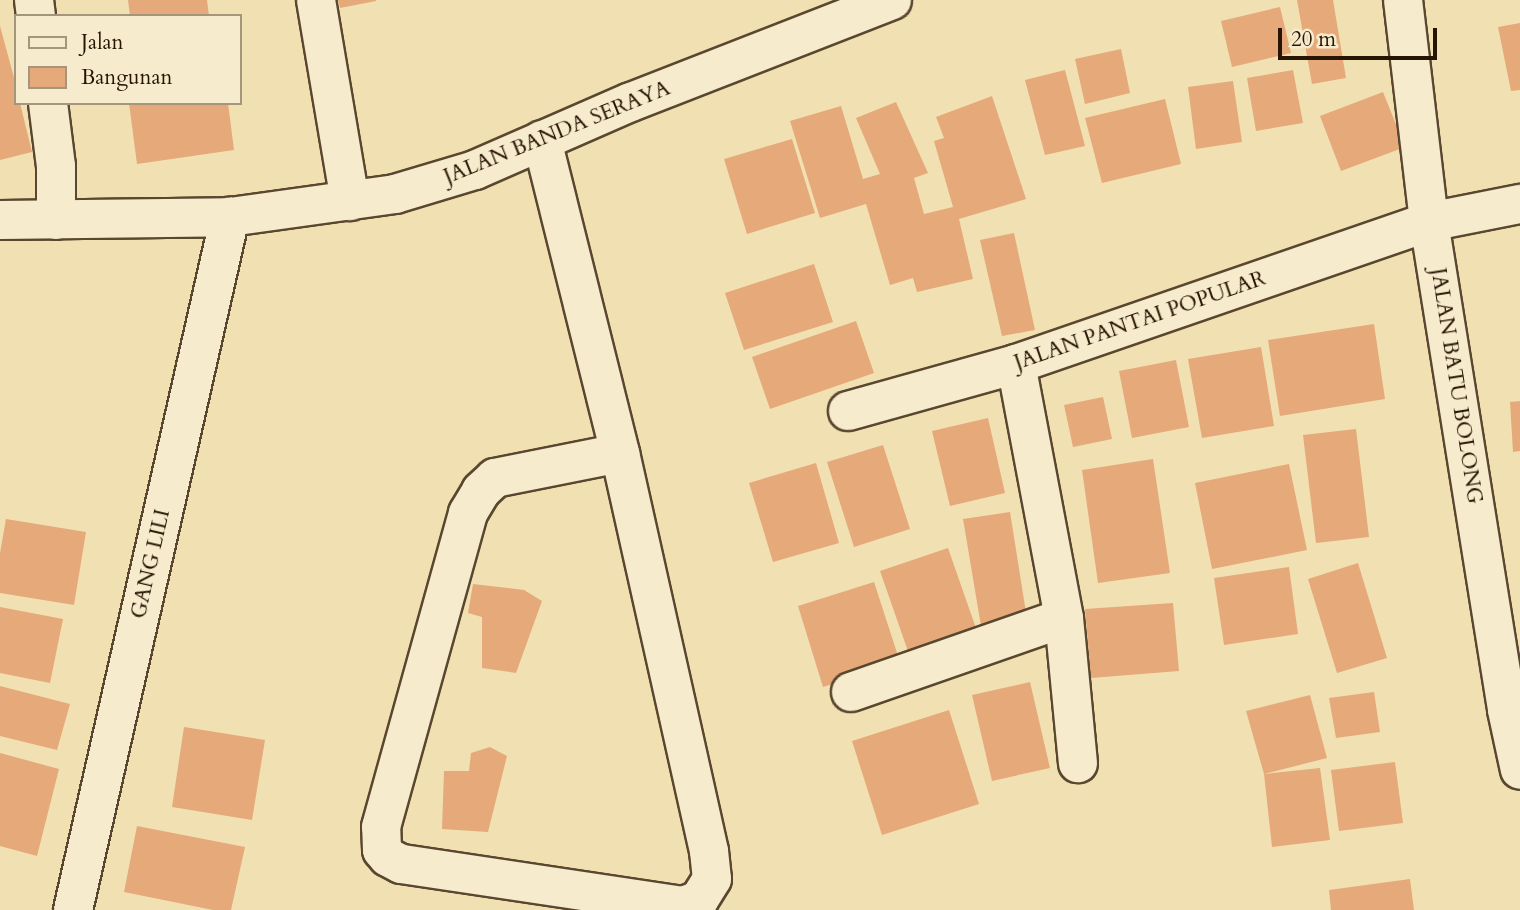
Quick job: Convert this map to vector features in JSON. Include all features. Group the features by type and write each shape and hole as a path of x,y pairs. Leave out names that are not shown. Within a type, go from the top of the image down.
{"street":[{"path":"316,0 349,201"},
{"name":"JALAN BANDA SERAYA","path":"0,220 230,217 394,194 475,170 542,140 892,0"},
{"name":"JALAN BATU BOLONG","path":"1403,0 1429,222 1507,710 1520,770"},
{"path":"48,105 56,166 56,220"},
{"path":"542,140 620,453 709,851 712,879 699,900 683,906 401,864 388,857 382,850 381,827 468,513 481,491 495,478 620,453"},
{"name":"JALAN PANTAI POPULAR","path":"848,411 1016,364 1429,222 1520,204"},
{"name":"GANG LILI","path":"73,910 230,217"},
{"path":"1016,364 1064,618 1078,763"},
{"path":"851,692 1064,618"}],"building":[{"path":"128,0 207,0 209,14 130,14"},
{"path":"338,0 376,0 376,1 340,8"},
{"path":"1297,0 1333,0 1346,78 1312,84"},
{"path":"1280,7 1291,53 1232,67 1221,21"},
{"path":"1520,23 1520,90 1511,91 1498,27"},
{"path":"0,26 14,78 14,105 20,105 32,152 0,160"},
{"path":"1121,49 1130,93 1085,104 1075,59"},
{"path":"1065,70 1085,146 1045,155 1025,80"},
{"path":"1293,70 1303,123 1256,131 1247,78"},
{"path":"1233,81 1242,142 1196,149 1188,87"},
{"path":"1383,92 1405,147 1341,171 1320,116"},
{"path":"992,96 1026,199 959,219 973,279 917,292 913,278 890,285 866,204 820,218 790,121 841,106 863,179 880,174 856,118 896,102 928,173 914,178 924,214 953,207 934,141 944,138 936,117"},
{"path":"1165,99 1181,164 1102,183 1085,118"},
{"path":"129,105 228,105 234,150 137,164"},
{"path":"792,139 815,213 747,234 724,159"},
{"path":"1014,233 1035,330 1002,336 980,240"},
{"path":"814,264 833,322 744,350 725,293"},
{"path":"856,321 874,373 770,409 752,357"},
{"path":"1374,324 1385,399 1280,416 1268,340"},
{"path":"1261,347 1274,426 1202,438 1188,359"},
{"path":"1176,360 1189,427 1132,438 1119,371"},
{"path":"1103,397 1112,439 1073,447 1064,405"},
{"path":"1520,401 1520,451 1513,452 1510,402"},
{"path":"988,418 1005,493 950,506 932,431"},
{"path":"1356,429 1369,537 1316,543 1303,435"},
{"path":"883,445 910,529 854,547 827,462"},
{"path":"1153,459 1170,573 1098,583 1082,470"},
{"path":"816,463 839,543 773,562 749,483"},
{"path":"1289,464 1307,550 1212,569 1195,483"},
{"path":"1010,512 1027,619 981,626 963,519"},
{"path":"6,519 86,532 74,605 0,593 0,553"},
{"path":"948,548 978,634 910,657 880,571"},
{"path":"1358,563 1387,658 1337,673 1308,579"},
{"path":"1289,567 1298,634 1224,645 1214,578"},
{"path":"874,582 900,662 823,687 798,606"},
{"path":"473,584 524,590 542,601 516,673 482,668 482,617 468,613"},
{"path":"1173,603 1179,671 1091,678 1085,609"},
{"path":"0,607 63,619 50,683 0,673"},
{"path":"1030,682 1050,768 992,781 972,695"},
{"path":"0,686 70,704 57,750 0,736"},
{"path":"1374,692 1380,732 1336,738 1329,698"},
{"path":"1310,695 1327,758 1264,774 1246,711"},
{"path":"949,710 979,804 882,835 852,741"},
{"path":"184,727 265,740 252,820 172,807"},
{"path":"490,747 507,756 488,832 442,829 444,771 469,771 471,753"},
{"path":"0,753 59,769 37,856 0,846"},
{"path":"1395,762 1403,823 1339,831 1331,770"},
{"path":"1320,768 1330,840 1272,847 1264,774"},
{"path":"137,826 245,847 231,910 213,910 124,892"},
{"path":"1410,879 1414,910 1331,910 1329,890"}]}
